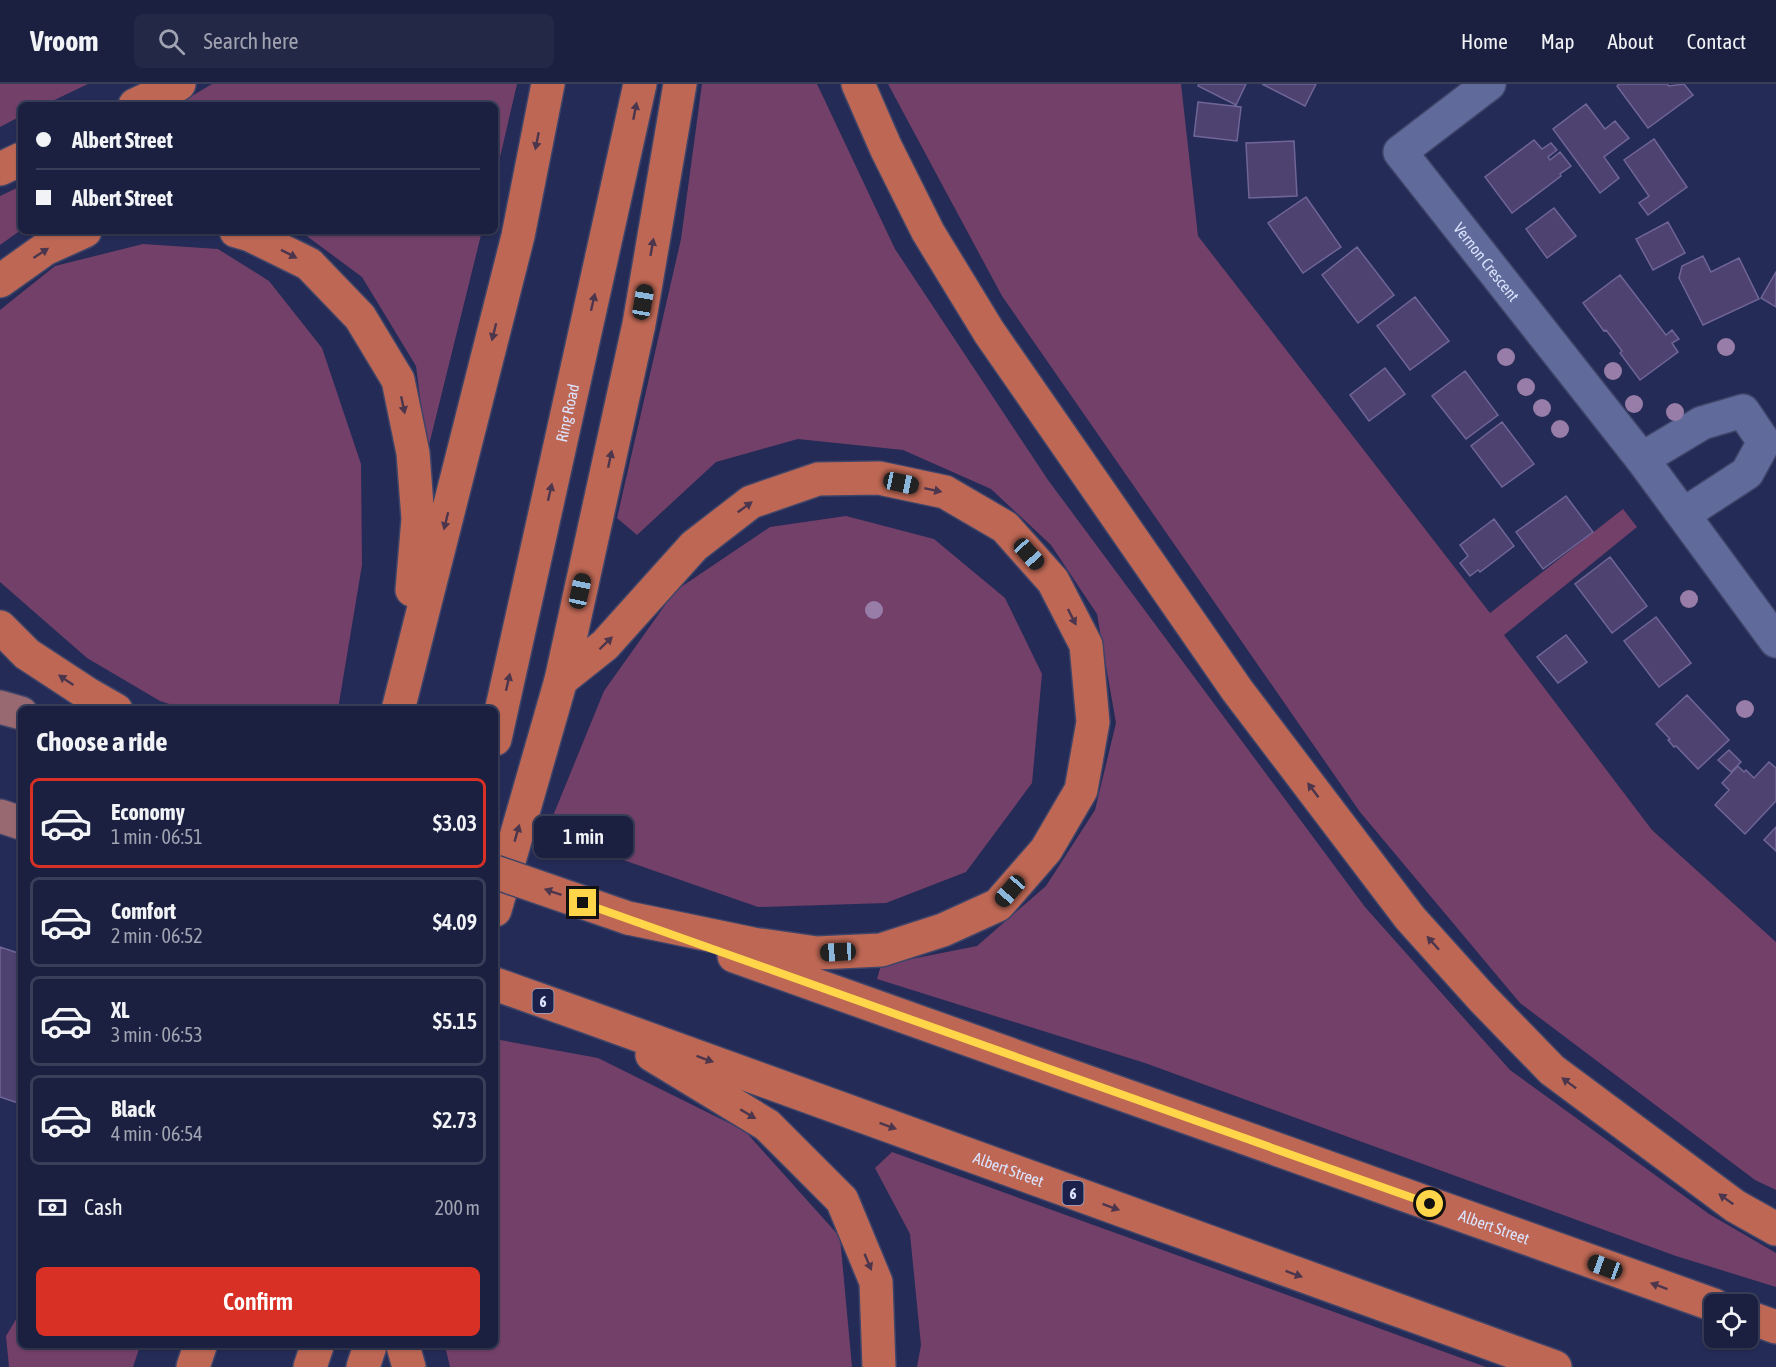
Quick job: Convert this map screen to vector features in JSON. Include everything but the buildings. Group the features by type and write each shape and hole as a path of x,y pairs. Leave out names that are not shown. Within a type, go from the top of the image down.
{"highway":[{"path":"141,102 178,84"},
{"path":"397,706 518,236 548,84"},
{"name":"Ring Road","path":"498,726 640,84"},
{"path":"498,900 561,680 639,324 680,84"},
{"path":"858,84 886,148 928,232 989,332 1237,690 1410,918 1482,998 1552,1070 1735,1206 1776,1229"},
{"path":"0,169 18,160"},
{"path":"0,281 45,249 78,234"},
{"path":"250,234 309,264 360,317 398,380 413,453 418,519 410,622 397,706"},
{"path":"561,680 605,645 694,546 751,502 818,479 879,478 945,492 1005,527 1053,580 1086,645 1093,722 1081,790 1046,850 998,905 943,930 881,950 817,953 753,944 628,918"},
{"path":"0,627 27,654 109,706"},
{"name":"Albert Street","path":"498,873 1704,1301"},
{"name":"Albert Street","path":"498,985 1555,1367"},
{"path":"591,1018 767,1125 842,1200 876,1282 879,1367"},
{"path":"1758,1321 1776,1327"},
{"path":"194,1367 199,1348"},
{"path":"310,1367 316,1348"},
{"path":"363,1367 369,1348"},
{"path":"403,1348 409,1367"}],"main road":[{"path":"0,707 18,712"},
{"path":"0,816 18,822"}],"street":[{"name":"Vernon Crescent","path":"1489,84 1400,152 1642,459 1776,641"},
{"path":"1642,459 1702,423 1743,411 1764,442 1747,473 1684,514"}],"shaded area":[{"path":"0,84 88,84 50,102 18,102 18,118 0,127"},
{"path":"212,84 517,84 498,166 498,102 182,102"},
{"path":"702,84 817,84 895,249 1048,480 1365,907 1510,1070 1709,1214 1776,1253 1776,1287 1676,1256 1145,1063 877,979 881,965 977,946 1046,886 1095,810 1116,723 1097,614 1051,545 991,489 903,450 798,439 716,462 637,535 617,518 681,239"},
{"path":"888,84 1181,84 1198,236 1490,613 1623,509 1637,527 1504,635 1652,830 1776,942 1776,1190 1755,1180 1520,1003 1360,812 1002,296"},
{"path":"18,187 18,232 0,245 0,196"},
{"path":"304,234 481,234 427,453 416,366 362,277"},
{"path":"143,244 218,249 269,281 322,348 361,464 362,565 338,706 176,706 160,701 87,658 0,582 0,310 55,266"},
{"path":"846,516 934,539 1005,598 1042,674 1032,783 966,872 886,903 758,907 546,833 604,691 675,591 770,527"},
{"path":"498,1040 598,1058 745,1131 840,1237 852,1367 450,1367 445,1348 498,1348"},
{"path":"892,1152 1486,1367 917,1367 921,1345 910,1234 875,1168"},
{"path":"18,1316 18,1348 139,1348 133,1367 9,1367 6,1336"}],"route":[{"path":"583,903 1430,1204"}]}
